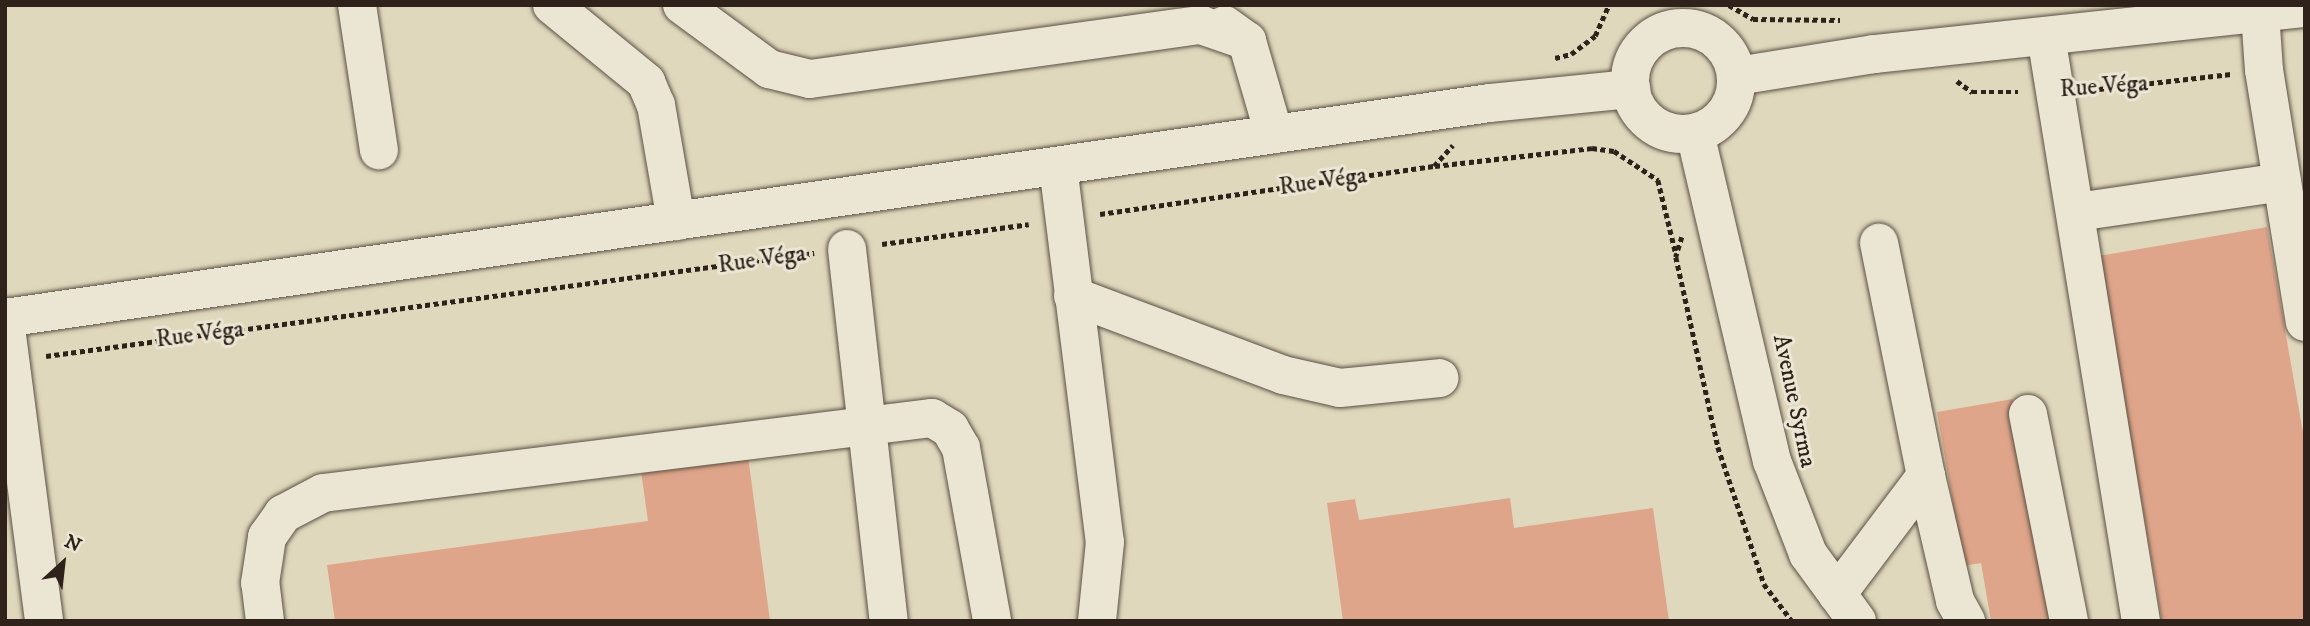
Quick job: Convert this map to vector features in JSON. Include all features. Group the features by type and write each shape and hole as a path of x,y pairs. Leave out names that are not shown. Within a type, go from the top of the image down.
{"street":[{"path":"357,5 379,150"},
{"path":"552,5 646,82 656,105 676,221"},
{"path":"682,5 769,69 810,79 1201,25 1247,41"},
{"path":"1199,5 1247,41 1274,134"},
{"path":"1737,76 1915,50 2305,8"},
{"path":"2260,13 2264,70 2305,322"},
{"path":"1671,17 1708,33 1732,59 1737,76 1736,91 1722,118 1695,133 1678,134 1654,124 1636,105 1630,89 1630,72 1645,43 1671,17"},
{"path":"2046,36 2059,91 2141,621"},
{"name":"Rue Véga","path":"5,319 1490,103 1630,89"},
{"name":"Avenue Syrma","path":"1695,133 1709,181 1772,461 1808,554 1847,607"},
{"path":"1058,166 1105,542 1097,621"},
{"path":"2077,212 2282,182"},
{"path":"1880,243 1926,476 1955,601 1966,621"},
{"path":"847,249 889,621"},
{"path":"1073,296 1265,383 1340,388 1440,378"},
{"path":"5,319 44,621"},
{"path":"2028,414 2069,621"},
{"path":"265,621 260,583 267,537 283,514 323,493 866,422 932,418 950,429 961,448 992,621"},
{"path":"1847,607 1926,476"}],"path":[{"path":"1546,60 1571,54 1595,36 1609,5"},
{"path":"1729,5 1753,19 1856,20"},
{"name":"Rue Véga","path":"1915,50 1972,92 2111,90 2264,70"},
{"path":"1434,166 1490,103"},
{"name":"Rue Véga","path":"10,361 847,249 1434,166 1592,148 1614,151 1658,180 1676,257"},
{"path":"1709,181 1685,224 1676,257 1718,447 1764,584 1791,621"}],"building":[{"path":"2267,227 2305,444 2305,621 2162,621 2099,256"},
{"path":"2013,399 2052,621 1991,621 1981,563 1964,566 1937,412"},
{"path":"748,456 770,621 335,621 327,565 648,521 641,471"},
{"path":"1510,498 1514,528 1653,508 1669,621 1343,621 1327,503 1355,499 1359,520"}]}
